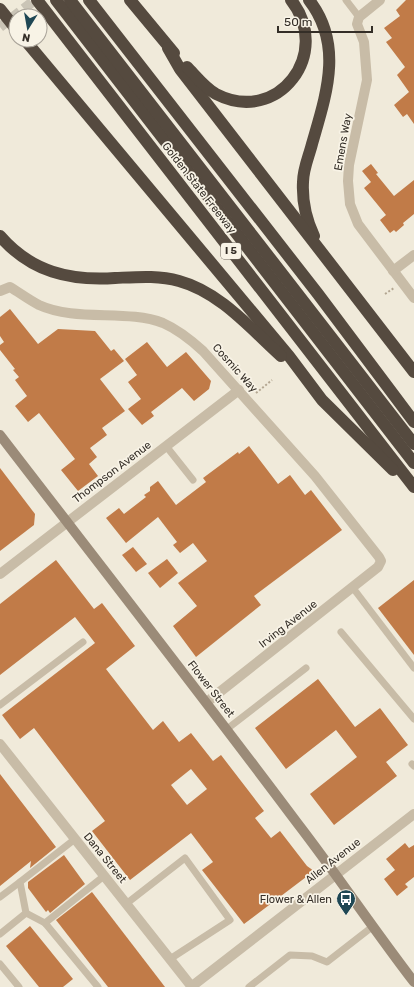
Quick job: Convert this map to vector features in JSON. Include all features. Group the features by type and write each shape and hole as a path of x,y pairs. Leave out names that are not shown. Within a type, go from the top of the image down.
{"highway":[{"name":"Golden State Freeway","path":"37,0 414,487"},
{"path":"89,0 318,294 414,422"},
{"path":"130,0 168,48 214,93 229,100 244,102 268,98 279,92 296,75 304,53 306,31 302,18 291,0"},
{"path":"309,0 323,25 328,47 330,70 326,98 305,168 303,194 309,225 327,259"},
{"path":"62,2 414,444"},
{"path":"62,2 414,463"},
{"path":"0,9 8,19"},
{"path":"32,48 289,356 322,400 414,491"},
{"path":"168,48 180,69 414,372"},
{"path":"0,236 9,247 26,260 56,274 80,279 148,276 192,285 217,300 299,371"}],"street":[{"path":"359,17 380,0"},
{"name":"Emens Way","path":"359,17 357,24 364,42 367,80 350,165 348,180 350,204 358,224 414,298"},
{"path":"393,271 414,254"},
{"name":"Cosmic Way","path":"0,291 10,288 40,305 76,314 139,318 162,323 182,333 203,351 315,476 380,562"},
{"name":"Thompson Avenue","path":"0,574 239,390"},
{"name":"Flower Street","path":"0,435 207,702 336,874 347,893 414,982"},
{"name":"Irving Avenue","path":"207,702 354,588 378,567 380,562"},
{"name":"Dana Street","path":"0,744 191,987"},
{"name":"Allen Avenue","path":"191,987 414,814"}],"lane":[{"name":"Emens Way","path":"346,0 359,17"},
{"path":"166,446 193,480"},
{"path":"354,588 414,668"},
{"path":"341,632 414,719"},
{"path":"0,705 84,642"},
{"path":"227,729 306,668"},
{"path":"0,897 75,839"},
{"path":"126,904 184,858 230,920 170,959"},
{"path":"45,923 104,876"},
{"path":"20,882 26,913"},
{"path":"26,913 45,923 98,987"},
{"path":"0,934 26,913"},
{"path":"249,987 290,955 312,956 327,962 372,927"},
{"path":"0,964 19,987"}],"path":[{"path":"248,401 272,380"}],"building":[{"path":"406,0 414,0 414,124 407,114 403,117 394,105 409,92 397,75 405,67 386,42 392,38 384,28 400,16 396,10"},
{"path":"371,164 378,173 376,174 394,196 414,180 414,214 403,223 404,225 396,232 394,230 390,233 380,220 386,215 364,188 371,182 362,171"},
{"path":"10,309 38,344 58,329 95,331 111,351 114,349 124,361 100,379 125,411 102,428 107,435 90,448 97,457 89,464 98,476 78,491 61,470 75,459 39,413 28,422 15,406 27,396 15,380 19,377 13,370 15,369 0,350 0,345 4,342 0,336 0,317"},
{"path":"147,342 167,367 186,352 211,381 209,389 194,401 182,388 151,412 154,416 142,425 128,409 141,399 128,382 137,375 125,359"},
{"path":"249,446 278,484 290,475 305,495 311,490 342,530 254,596 261,605 196,657 173,626 197,606 178,583 207,561 193,543 180,553 173,545 177,542 158,517 126,543 106,518 119,508 124,514 146,497 144,495 150,491 150,487 158,481 176,505 206,482 203,478 238,452 239,454"},
{"path":"0,468 35,514 34,525 0,551"},
{"path":"133,547 147,564 136,572 122,555"},
{"path":"167,559 178,573 160,588 148,573"},
{"path":"56,560 94,609 102,603 135,646 106,669 153,730 163,721 179,742 191,733 213,761 221,755 264,811 255,818 271,838 280,831 307,866 314,871 244,924 202,870 213,862 191,833 130,880 92,831 105,821 34,728 20,739 2,715 95,643 75,617 0,675 0,604","holes":["191,769 207,789 187,805 171,785"]},
{"path":"414,580 414,655 378,608"},
{"path":"318,679 355,727 380,708 408,745 386,762 397,776 334,825 310,794 357,757 336,730 286,769 255,728"},
{"path":"0,774 56,847 30,868 31,861 0,886"},
{"path":"405,843 409,848 414,845 414,877 405,884 408,887 397,896 384,879 395,870 386,859"},
{"path":"64,855 85,884 50,913 48,910 46,912 28,888 28,882"},
{"path":"92,892 165,987 108,987 56,920"},
{"path":"30,926 73,979 63,987 39,987 6,946"}],"tunnel":[{"path":"0,27 35,0"}],"place":[{"name":"Flower & Allen","path":"346,916"}]}
